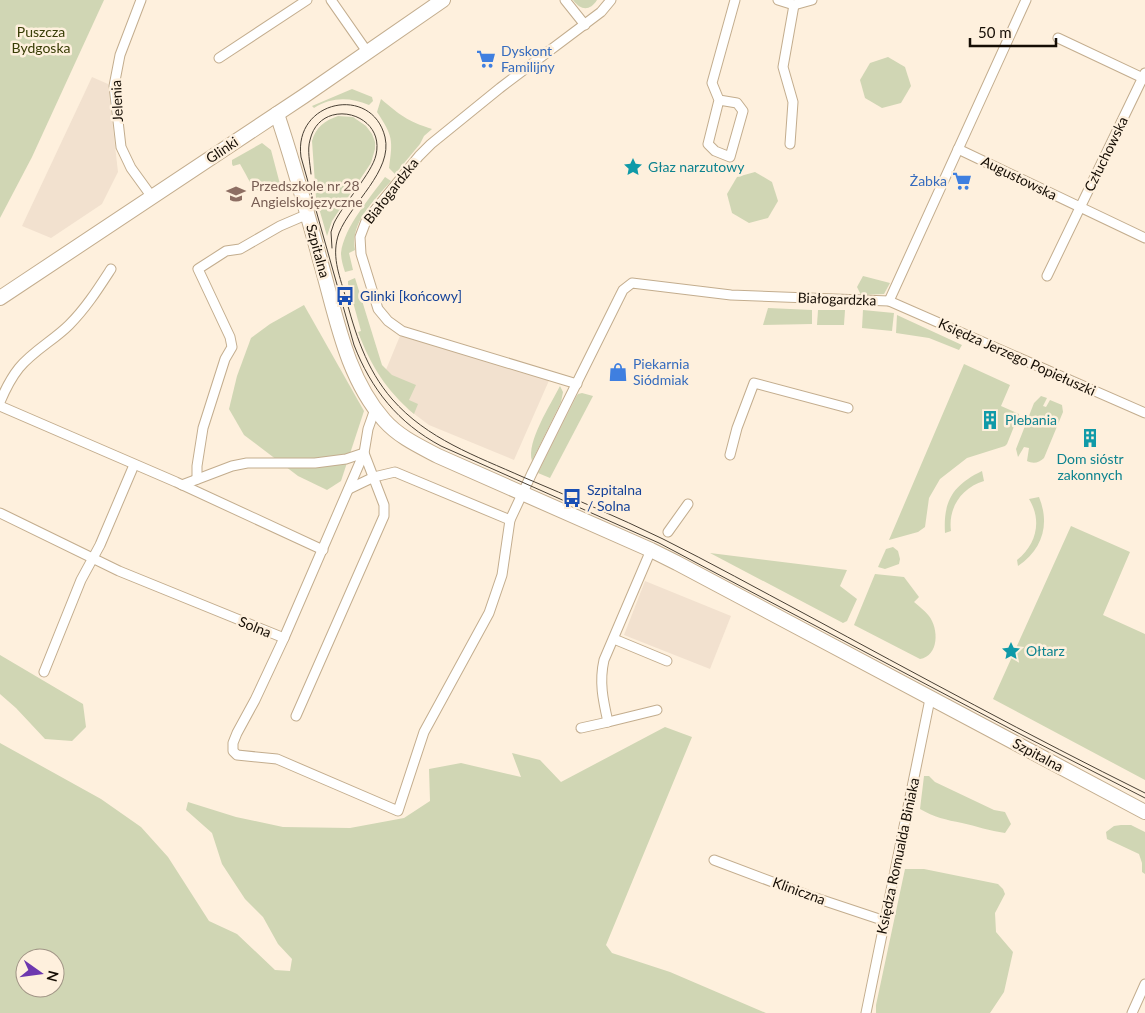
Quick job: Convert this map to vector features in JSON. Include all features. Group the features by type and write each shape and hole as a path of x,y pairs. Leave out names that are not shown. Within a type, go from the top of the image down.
{"street":[{"name":"Jelenia","path":"141,0 120,55 114,86 121,147 131,168 152,197"},
{"path":"219,58 307,0"},
{"path":"331,0 368,53"},
{"name":"Glinki","path":"0,298 368,53 443,0"},
{"path":"565,0 585,25"},
{"name":"Białogardzka","path":"577,384 436,341 394,326 382,316 378,308 362,254 360,237 366,221 431,144 500,88 585,25 601,12 611,0"},
{"path":"719,100 737,103 743,112 730,157 715,151 708,144 719,100 712,83 735,0"},
{"path":"778,0 794,5 812,0"},
{"name":"Białogardzka","path":"284,638 255,700 237,732 233,743 233,751 237,755 277,759 398,811 424,732 489,613 502,575 510,520 623,290 632,283 738,295 889,301 1026,0"},
{"path":"790,144 793,102 783,67 794,5"},
{"path":"1058,38 1144,77"},
{"name":"Człuchowska","path":"1081,207 1144,77"},
{"name":"Szpitalna","path":"277,114 352,368 375,409 392,429 438,456 651,550 1145,812"},
{"name":"Augustowska","path":"958,148 1145,238"},
{"path":"1047,276 1081,207"},
{"path":"197,479 197,466 203,428 225,359 232,347 230,337 198,269 226,251 240,249 280,226 308,214"},
{"path":"0,402 8,384 19,368 68,326 87,306 111,268"},
{"name":"Księdza Jerzego Popiełuszki","path":"889,301 1145,413"},
{"path":"730,455 737,428 754,383 848,408"},
{"path":"0,406 182,485 323,550"},
{"name":"Solna","path":"0,514 119,571 284,638 364,453 368,429 375,409"},
{"path":"182,485 247,462 315,463 346,459 364,453 384,505 384,516 296,716"},
{"path":"44,672 81,580 100,545 134,465"},
{"path":"349,489 374,477 395,472 510,520"},
{"path":"668,532 688,504"},
{"path":"608,722 601,687 601,672 604,660 651,550"},
{"path":"614,639 667,661"},
{"name":"Księdza Romualda Biniaka","path":"866,1013 930,699"},
{"path":"581,728 657,710"},
{"name":"Kliniczna","path":"714,860 807,895 885,921"},
{"path":"1132,1013 1145,984"}],"shaded area":[{"path":"92,77 108,84 118,172 102,204 51,238 22,226"},
{"path":"402,331 551,376 514,460 429,425 409,410 383,377"},
{"path":"645,581 731,616 710,669 624,635"}],"green space":[{"name":"Puszcza Bydgoska","path":"0,0 104,0 32,157 0,218"},
{"path":"573,0 597,0 588,8 582,8"},
{"path":"888,57 905,67 911,86 901,103 882,108 865,98 860,80 870,63"},
{"path":"352,89 372,97 373,101 369,105 341,99 321,104 314,108 312,106"},
{"path":"381,99 404,117 432,129 424,136 420,144 395,174 389,168 391,144 389,133 377,112"},
{"path":"338,116 353,117 366,126 372,134 375,149 371,163 332,221 327,236 316,198 312,141 321,125"},
{"path":"262,143 271,150 281,188 279,192 270,193 258,190 250,183 240,164 233,166 232,164 232,160"},
{"path":"755,172 772,182 778,201 768,218 749,223 732,213 727,194 737,177"},
{"path":"385,177 391,181 371,204 360,221 354,240 355,250 349,253 353,270 345,272 341,253 347,233 358,213"},
{"path":"863,276 890,283 884,294 861,295 857,287"},
{"path":"355,278 382,365 392,375 416,385 409,400 418,404 414,414 395,396 380,377 363,344 358,332 361,331 348,284 348,281"},
{"path":"304,305 364,411 341,481 327,490 298,476 244,435 229,409 237,376 251,338 270,324"},
{"path":"768,308 812,310 812,324 763,325"},
{"path":"818,310 845,310 844,325 817,325"},
{"path":"863,310 894,313 892,331 862,328"},
{"path":"897,315 962,345 959,350 929,338 896,333"},
{"path":"964,364 1010,385 1001,406 1019,414 1007,444 967,458 940,479 929,498 925,527 918,532 889,540"},
{"path":"560,386 563,392 561,402 532,461 531,453 536,434"},
{"path":"582,393 593,396 550,478 538,473 576,397"},
{"path":"1041,396 1047,398 1043,406 1046,407 1050,400 1062,405 1063,412 1044,458 1038,462 1031,462 1027,461 1029,448 1024,447 1018,457 1016,449 1034,403"},
{"path":"982,471 984,481 969,489 958,500 952,514 951,531 945,533 946,512 952,495 964,482"},
{"path":"1039,497 1044,517 1042,535 1039,544 1033,552 1018,566 1017,560 1029,547 1035,531 1035,515 1029,499"},
{"path":"1071,526 1130,552 1103,615 1145,634 1145,780 993,699"},
{"path":"893,547 898,551 899,564 885,569 878,567 886,549"},
{"path":"710,553 847,570 840,586 857,599 847,621 843,623"},
{"path":"875,574 904,577 919,597 914,602 929,616 936,635 934,648 926,657 920,659 854,625"},
{"path":"0,655 83,704 86,727 72,741 45,739 0,694"},
{"path":"665,727 692,737 606,945 612,953 670,972 766,1013 0,1013 0,743 101,799 141,827 168,857 209,921 237,934 275,970 290,971 292,959 278,944 263,917 245,899 222,864 212,833 186,810 188,802 236,817 283,827 350,828 404,818 430,801 429,769 461,763 521,777 512,753 540,760 561,782"},
{"path":"924,776 929,776 935,782 994,810 1005,812 1011,824 1005,833 940,818 920,809"},
{"path":"1131,825 1145,832 1145,874 1142,872 1139,854 1107,839 1106,832 1114,826"},
{"path":"905,869 924,869 998,884 1003,889 1005,894 995,913 996,932 1013,952 1004,992 990,1013 876,1013 876,1005"}],"tram line":[{"path":"1145,793 681,548 611,515 470,454 436,436 406,413 383,387 362,350 338,272 336,257 339,233 352,210 370,186 383,162 386,150 385,137 377,120 365,110 351,105 335,106 321,112 309,122 302,138 301,157 354,345 378,390 399,416 412,427 441,446 659,543 1145,798"},
{"path":"311,174 310,140 316,126 326,118 338,114 351,115 362,120 371,128 376,140 376,155 364,179 334,223 331,232 332,248"}],"place":[{"name":"Dyskont Familijny","path":"486,59"},
{"name":"Głaz narzutowy","path":"633,167"},
{"name":"Żabka","path":"962,181"},
{"name":"Przedszkole nr 28 Angielskojęzyczne","path":"236,194"},
{"name":"Glinki [końcowy]","path":"345,296"},
{"name":"Piekarnia Siódmiak","path":"618,372"},
{"name":"Plebania","path":"990,420"},
{"name":"Dom sióstr zakonnych","path":"1090,438"},
{"name":"Szpitalna / Solna","path":"572,498"},
{"name":"Ołtarz","path":"1011,651"}]}
